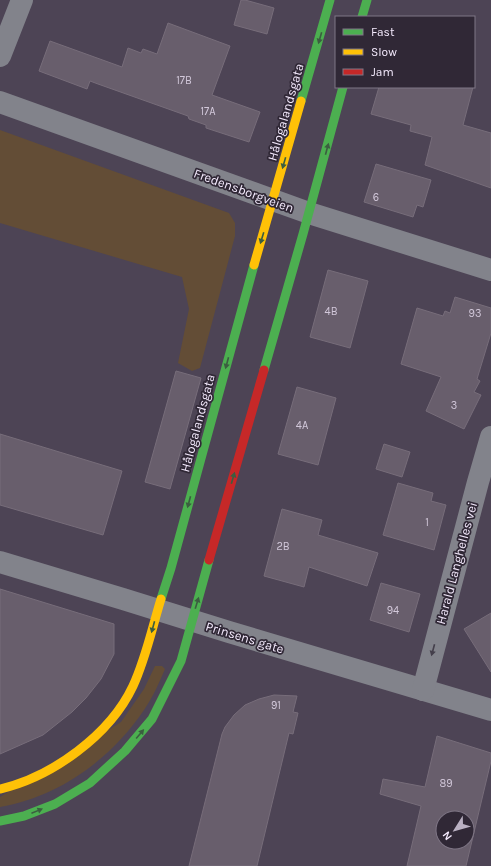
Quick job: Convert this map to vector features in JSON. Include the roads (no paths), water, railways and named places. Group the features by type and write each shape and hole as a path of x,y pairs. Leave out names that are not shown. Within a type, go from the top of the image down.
{"street":[{"path":"0,56 22,0"},
{"name":"Hålogalandsgata","path":"0,789 26,782 60,763 84,746 114,716 127,697 141,667 157,610 171,568 330,0"},
{"path":"362,16 367,0"},
{"path":"0,821 24,816 55,804 90,783 125,751 152,719 177,671 309,213 343,88"},
{"name":"Fredensborgveien","path":"0,102 309,213 491,270"},
{"name":"Harald Langhelles vei","path":"423,690 484,484 491,437"},
{"name":"Prinsens gate","path":"0,562 491,710"}]}
